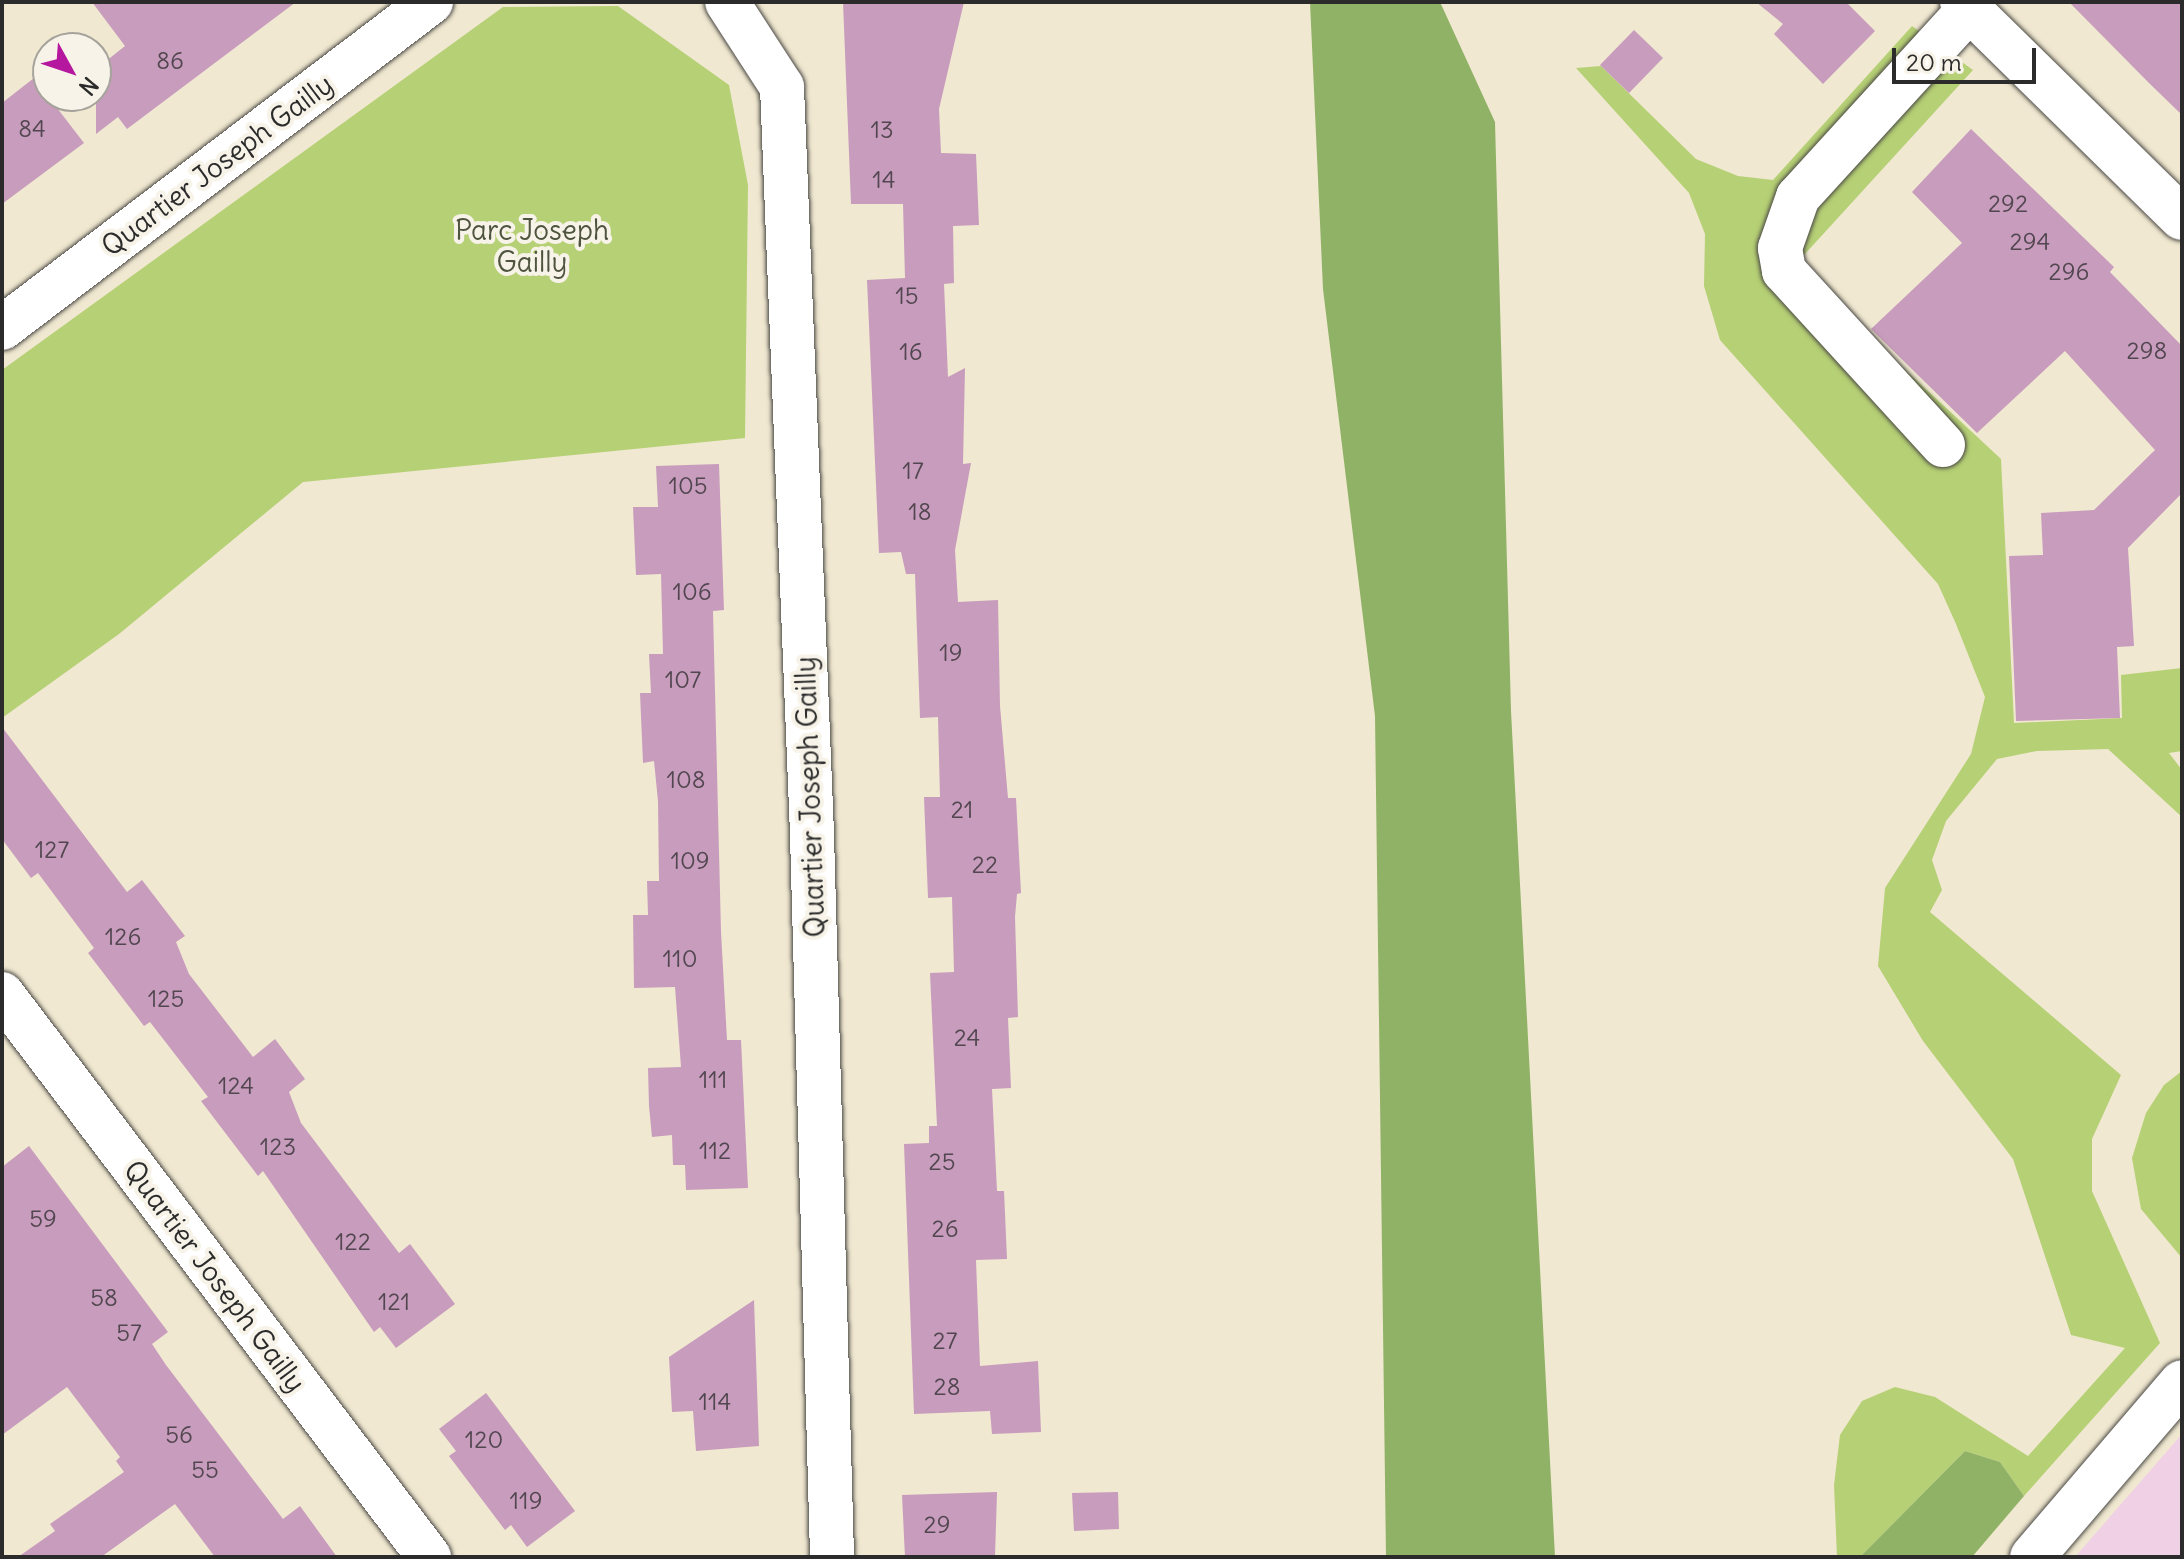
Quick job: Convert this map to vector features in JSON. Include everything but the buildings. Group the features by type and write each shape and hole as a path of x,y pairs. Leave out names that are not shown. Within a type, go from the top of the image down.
{"street":[{"name":"Quartier Joseph Gailly","path":"2,328 431,2"},
{"name":"Quartier Joseph Gailly","path":"710,2 754,45"},
{"name":"Quartier Joseph Gailly","path":"727,2 782,87 812,835 832,1557"},
{"path":"1943,445 1784,271 1780,248 1798,197 1965,6 2182,218"},
{"name":"Quartier Joseph Gailly","path":"2,994 429,1557"},
{"path":"2032,1557 2182,1382"}],"shaded area":[{"path":"2182,1434 2182,1557 2075,1557"}],"green space":[{"path":"1310,2 1440,2 1495,122 1511,711 1555,1557 1386,1557 1375,716 1323,289"},
{"name":"Parc Joseph Gailly","path":"618,6 729,85 748,185 745,438 303,482 119,634 2,718 2,370 503,7"},
{"path":"1912,26 1973,70 1794,266 2001,459 2014,723 2122,718 2121,675 2182,668 2182,751 2169,753 2182,770 2182,817 2108,749 2037,751 1997,759 1946,821 1932,860 1942,890 1930,912 2121,1075 2092,1139 2092,1191 2160,1343 2024,1496 2000,1462 1965,1451 1860,1557 1837,1557 1834,1485 1840,1435 1862,1401 1895,1387 1935,1397 2028,1456 2125,1348 2071,1335 2013,1159 1923,1041 1878,966 1885,888 1971,754 1985,697 1956,624 1938,584 1720,340 1704,286 1705,234 1689,193 1576,68 1601,66 1696,159 1738,176 1773,180"},
{"path":"2182,1071 2182,1258 2141,1209 2132,1158 2146,1113 2164,1085"},
{"path":"1965,1451 2000,1462 2024,1496 1972,1557 1860,1557"}]}
